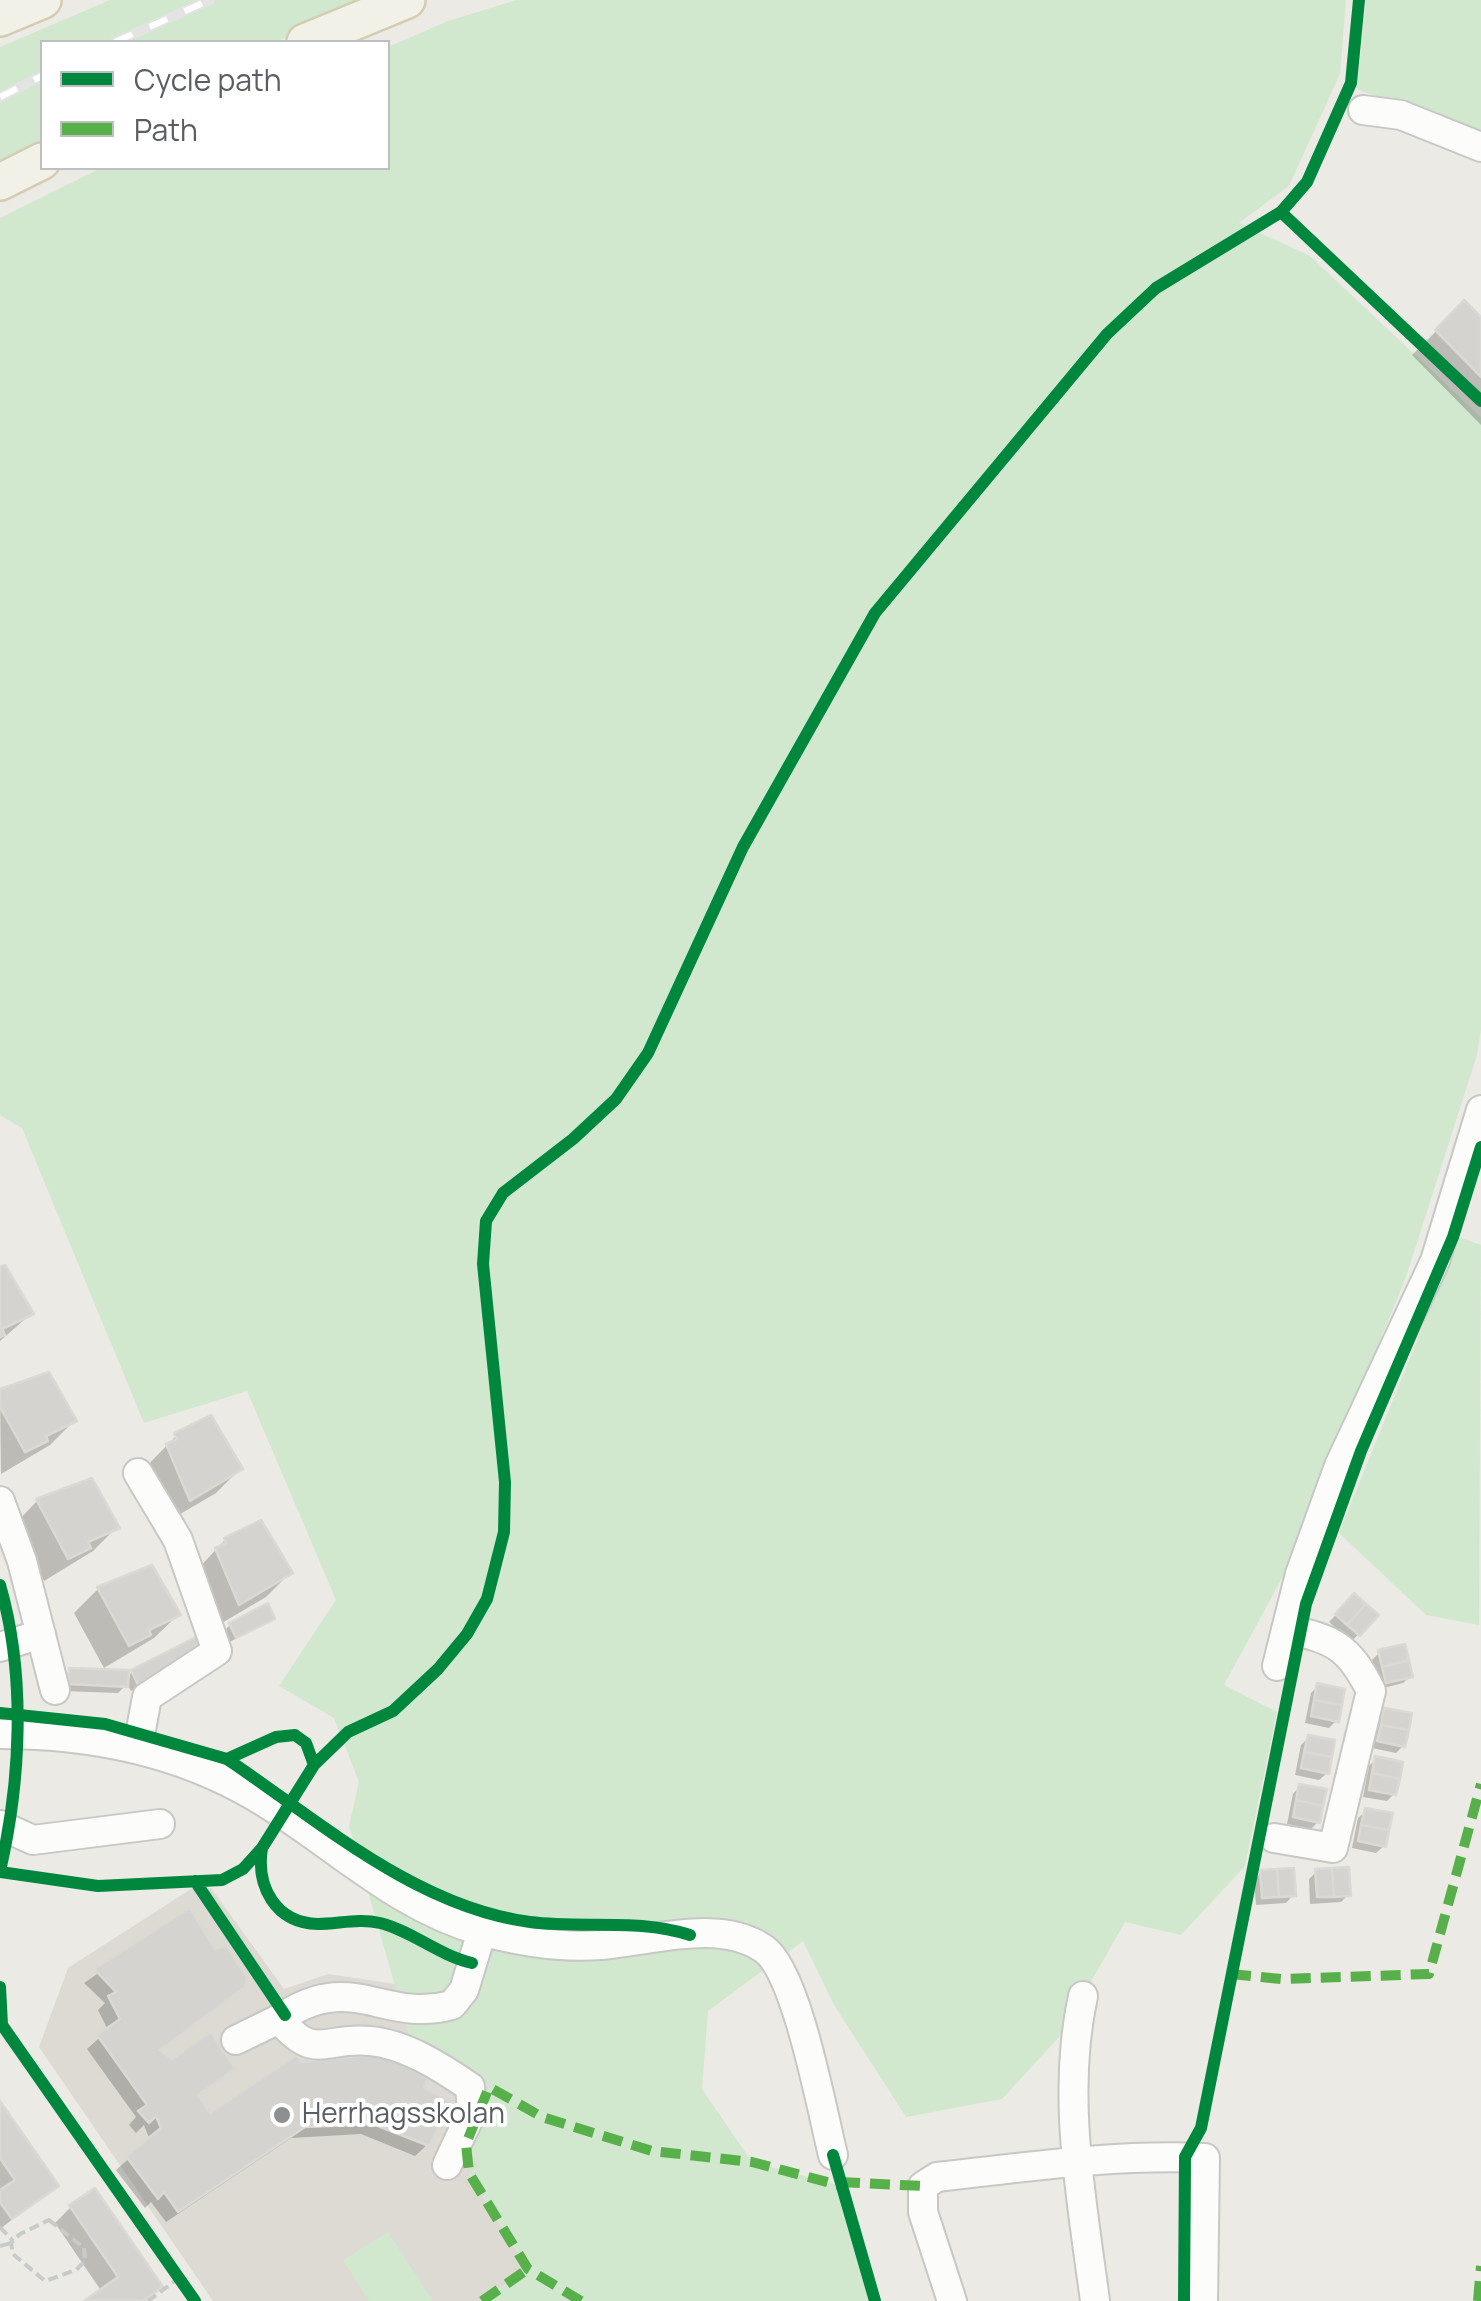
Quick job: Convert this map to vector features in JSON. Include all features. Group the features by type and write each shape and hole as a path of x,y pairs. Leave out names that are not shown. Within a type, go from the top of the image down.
{"main road":[{"path":"0,18 44,0"},
{"path":"310,40 407,0"},
{"path":"0,182 40,161"}],"street":[{"path":"1363,110 1401,116 1481,147"},
{"path":"1276,1666 1300,1574 1339,1466 1435,1261 1481,1110"},
{"path":"138,1473 178,1540 216,1651 147,1697 138,1746"},
{"path":"0,1501 22,1561 55,1690"},
{"path":"1274,1838 1333,1848 1370,1690 1354,1661 1331,1638 1286,1629"},
{"path":"0,1647 41,1634"},
{"path":"0,1734 138,1746 254,1796 380,1885 436,1914 482,1931 536,1942 597,1946 690,1935 737,1936 767,1950 788,1980 833,2154"},
{"path":"0,1825 32,1840 160,1824"},
{"path":"236,2040 309,1999 336,1994 420,2010 452,2005 464,1990 482,1931"},
{"path":"1083,1996 1073,2040 1077,2161 1095,2301"},
{"path":"279,2019 298,2041 312,2047 368,2040 388,2044 440,2066 470,2087 474,2096 472,2112 447,2165"},
{"path":"952,2301 923,2212 922,2186 937,2178 1077,2161 1205,2158 1202,2301"}],"path":[{"path":"0,2227 12,2242 13,2254 44,2281 76,2270 85,2260 84,2248 52,2215 12,2242 0,2246"},
{"path":"148,2301 184,2284 168,2263"}],"shaded area":[{"name":"Herrhagsskolan","path":"211,1888 284,1989 328,1974 395,1984 411,2041 489,2087 466,2144 479,2166 469,2174 528,2269 482,2301 213,2301 39,2047 68,1968 191,1889"}],"green space":[{"path":"110,0 374,0 280,40 40,40 40,147 0,166 0,47"},
{"path":"517,0 1346,0 1340,74 1289,186 1239,223 1310,256 1481,417 1481,1029 1477,1055 1406,1277 1288,1567 1224,1685 1277,1712 1245,1866 1181,1935 1125,1922 1060,2036 1002,2099 906,2117 834,2005 803,1941 708,2011 702,2089 752,2162 838,2185 870,2301 482,2301 528,2269 469,2173 478,2165 466,2144 489,2087 411,2041 349,1826 359,1782 334,1718 279,1686 336,1600 247,1391 144,1423 22,1128 0,1115 0,218 97,170 390,170 390,46 448,21"},
{"path":"1366,0 1481,0 1481,136 1357,89"},
{"path":"1459,1237 1481,1245 1479,1625 1426,1615 1339,1533"},
{"path":"388,2232 433,2301 369,2301 343,2260"}],"building":[{"path":"1464,300 1481,317 1481,377 1435,330"},
{"path":"5,1265 34,1314 2,1329 5,1335 0,1337 0,1267"},
{"path":"49,1372 77,1421 25,1452 0,1407 0,1389"},
{"path":"211,1415 243,1469 190,1501 166,1444 177,1439 174,1433"},
{"path":"92,1478 120,1528 88,1542 91,1548 68,1559 36,1499"},
{"path":"261,1520 293,1573 239,1605 215,1548 226,1543 224,1538"},
{"path":"152,1565 181,1615 149,1630 151,1635 129,1646 97,1587"},
{"path":"1354,1593 1366,1604 1347,1625 1335,1614"},
{"path":"268,1603 275,1619 236,1638 229,1623"},
{"path":"1366,1604 1379,1615 1360,1636 1347,1625"},
{"path":"202,1634 210,1650 138,1685 131,1670"},
{"path":"1405,1644 1409,1660 1382,1667 1378,1650"},
{"path":"1409,1660 1413,1677 1386,1683 1382,1667"},
{"path":"69,1668 129,1670 128,1687 68,1684"},
{"path":"1317,1683 1345,1689 1342,1705 1314,1700"},
{"path":"1314,1700 1342,1705 1339,1722 1311,1716"},
{"path":"1384,1708 1412,1713 1409,1730 1381,1725"},
{"path":"1381,1725 1409,1730 1405,1747 1377,1741"},
{"path":"1308,1735 1335,1740 1332,1757 1304,1752"},
{"path":"1304,1752 1332,1757 1329,1774 1301,1768"},
{"path":"1375,1756 1403,1762 1400,1779 1372,1773"},
{"path":"1372,1773 1400,1779 1396,1795 1369,1790"},
{"path":"1299,1784 1327,1789 1323,1806 1296,1800"},
{"path":"1296,1800 1323,1806 1320,1823 1293,1817"},
{"path":"1365,1808 1393,1813 1389,1830 1361,1825"},
{"path":"1361,1825 1389,1830 1386,1847 1358,1841"},
{"path":"1349,1867 1351,1896 1334,1897 1332,1868"},
{"path":"1294,1868 1296,1896 1279,1897 1277,1869"},
{"path":"1332,1868 1334,1897 1317,1897 1315,1869"},
{"path":"1277,1869 1279,1897 1262,1898 1260,1870"},
{"path":"190,1908 215,1949 226,1946 247,1977 245,1987 160,2050 172,2059 211,2032 235,2069 198,2095 210,2113 297,2055 301,2062 398,2052 400,2062 428,2079 424,2087 452,2103 429,2146 373,2124 305,2127 178,2212 164,2192 158,2199 126,2156 161,2128 156,2116 149,2123 138,2111 147,2105 97,2035 120,2019 108,1996 116,1992 94,1969"},
{"path":"0,2101 59,2186 12,2219 0,2202 0,2190 15,2180 0,2158"},
{"path":"95,2188 163,2287 142,2301 84,2301 118,2277 69,2205"}],"railway":[{"path":"120,40 210,0"},
{"path":"0,97 40,77"}],"marked path":[{"path":"1231,1974 1281,1979 1429,1974 1481,1784"},
{"path":"581,2301 528,2269 469,2173 466,2144 489,2087 542,2117 652,2151 752,2162 838,2185"},
{"path":"840,2182 923,2186"},
{"path":"1478,2301 1481,2266"},
{"path":"482,2301 528,2269"}],"cycle path":[{"path":"0,1872 98,1886 222,1880 243,1869 262,1848 314,1765 348,1732 393,1711 438,1669 467,1634 487,1599 504,1532 505,1482 483,1264 486,1221 503,1193 573,1139 616,1099 648,1053 743,847 875,613 1107,334 1156,288 1281,212 1307,182 1351,83 1359,0"},
{"path":"1281,212 1481,401"},
{"path":"1184,2301 1185,2157 1201,2128 1306,1604 1361,1451 1453,1237 1481,1147"},
{"path":"0,1585 14,1655 18,1728 13,1801 0,1871"},
{"path":"0,1713 105,1724 227,1759"},
{"path":"314,1765 306,1743 295,1735 276,1737 227,1759 370,1858 448,1899 530,1922 631,1925 690,1935"},
{"path":"262,1848 266,1888 280,1910 290,1917 318,1924 380,1923 472,1963"},
{"path":"195,1881 285,2015"},
{"path":"0,1987 2,2025 195,2301"},
{"path":"833,2155 875,2301"}],"place":[{"name":"Herrhagsskolan","path":"282,2115"}]}
